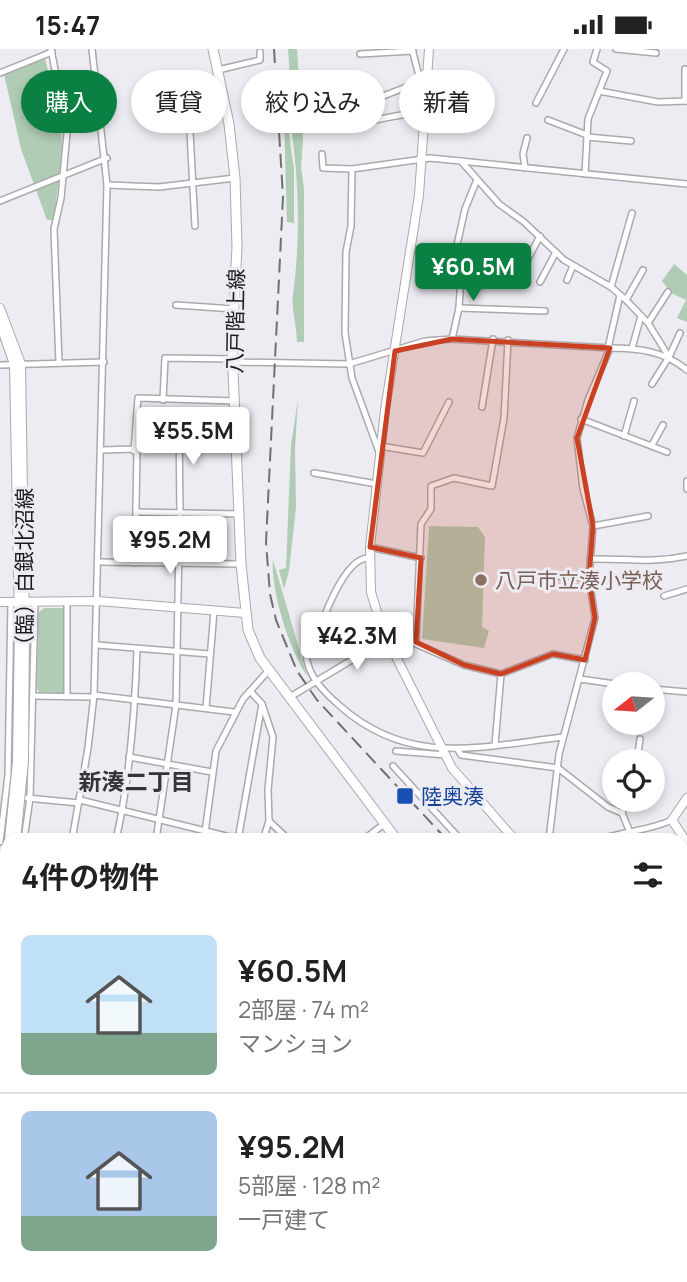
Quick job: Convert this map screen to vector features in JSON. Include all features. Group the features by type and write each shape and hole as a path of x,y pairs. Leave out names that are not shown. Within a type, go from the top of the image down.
{"main road":[{"name":"八戸階上線","path":"213,49 218,70"},
{"name":"八戸階上線","path":"227,128 235,179 233,360 245,613 253,647 391,833"}],"street":[{"path":"73,833 80,802 97,645 102,450 107,158 92,49"},
{"path":"426,70 429,49"},
{"path":"536,103 565,49"},
{"path":"585,174 588,119 607,71 593,62 597,49"},
{"path":"616,49 656,53"},
{"path":"0,73 52,50 66,124 63,177 54,229 59,362"},
{"path":"360,54 413,50 420,70"},
{"path":"218,70 260,60 260,52"},
{"path":"599,91 658,102 686,101 685,69"},
{"path":"548,120 587,136 631,141"},
{"path":"190,133 195,226"},
{"path":"425,133 424,159 380,450 369,558 371,591 379,627 444,753 461,782 508,833"},
{"path":"525,168 523,154 527,138"},
{"path":"322,154 323,168 352,169 424,159 687,184"},
{"path":"0,201 107,158"},
{"path":"461,161 476,182 499,204 573,266 611,287 626,300 648,323 669,357"},
{"path":"352,169 351,226 346,252 348,280 344,309 349,364 380,450"},
{"path":"107,185 194,184 235,179"},
{"path":"455,254 465,209 476,182"},
{"path":"611,287 632,213"},
{"path":"520,274 540,236"},
{"path":"540,282 556,252"},
{"path":"567,280 573,266"},
{"path":"626,300 643,270"},
{"path":"452,339 460,308 461,277 501,278"},
{"path":"648,323 668,292"},
{"path":"550,833 563,737 595,618 589,578 593,526 583,489 577,438 581,419 609,348 620,295"},
{"path":"176,305 234,309"},
{"name":"（臨）白銀北沼線","path":"0,307 18,364 23,775 17,833"},
{"path":"460,308 545,311"},
{"path":"632,348 641,316"},
{"name":"（臨）白銀北沼線","path":"0,324 18,364"},
{"path":"652,384 680,333"},
{"path":"163,400 165,358 349,364 425,341 452,339 632,348 669,357 687,370"},
{"path":"482,407 494,339"},
{"path":"416,642 422,524 431,509 431,486 454,478 492,485 504,418 508,340"},
{"path":"0,365 104,362"},
{"path":"135,563 138,398 235,401"},
{"path":"624,436 634,401"},
{"path":"380,450 424,453 449,402"},
{"path":"581,419 667,452"},
{"path":"178,422 180,514"},
{"path":"652,446 663,425"},
{"path":"102,450 237,446"},
{"path":"314,473 377,484"},
{"path":"687,481 687,489"},
{"path":"136,512 240,514"},
{"path":"593,526 648,516"},
{"path":"158,833 176,705 179,543"},
{"path":"370,547 421,558"},
{"path":"590,559 622,558 659,562 687,556"},
{"path":"316,643 322,617 335,597 343,575 360,559 369,558"},
{"path":"99,562 241,564"},
{"path":"543,575 589,578"},
{"path":"664,596 687,589"},
{"path":"67,601 67,696"},
{"path":"0,602 98,601 245,613"},
{"path":"22,602 34,696 30,798 25,833"},
{"path":"1,833 7,796 10,697 22,602"},
{"path":"206,708 214,611"},
{"name":"（臨）白銀北沼線","path":"10,833 17,762 22,623"},
{"path":"444,753 372,730 346,712 315,681 306,653 316,643 363,626 379,627 464,665 501,674 552,654 585,660"},
{"path":"290,697 360,655 379,627"},
{"path":"97,645 210,654"},
{"path":"118,833 123,811 136,701 137,649"},
{"path":"205,833 216,751 234,712 269,670"},
{"path":"495,745 501,674"},
{"path":"580,679 602,682"},
{"path":"665,690 687,692"},
{"path":"250,691 262,704 273,737 268,790 269,821 265,833"},
{"path":"34,696 93,696 234,712"},
{"path":"0,697 10,697"},
{"path":"239,833 262,704"},
{"path":"396,751 444,753 563,737"},
{"path":"639,749 640,739"},
{"path":"458,750 461,755 558,768 608,807 622,813 629,830"},
{"path":"129,757 212,772"},
{"path":"393,766 455,833"},
{"path":"0,796 80,802 215,833"},
{"path":"620,833 658,827 672,820 687,798"},
{"path":"672,820 680,833"},
{"path":"269,821 282,833"},
{"path":"372,833 384,824"}],"highlighted area":[{"path":"452,339 610,348 577,438 593,526 589,578 595,618 585,660 553,654 501,674 464,665 416,642 421,558 370,547 395,351"}],"green space":[{"path":"288,49 297,49 298,70 289,70"},
{"path":"45,58 48,70 21,70 21,133 61,133 54,220 47,220 21,149 4,74"},
{"path":"284,133 289,133 294,170 294,223 287,222"},
{"path":"291,133 303,133 304,342 297,342 293,306 298,204"},
{"path":"674,264 687,275 687,322 677,318 686,300 671,293 662,281"},
{"path":"298,399 296,507 289,571 284,589 279,570 286,568 291,445"},
{"path":"429,526 478,527 485,537 482,627 489,631 484,648 422,639"},
{"path":"273,560 307,676 282,620"},
{"path":"44,608 66,608 66,693 40,693 37,688 38,613"}],"railway":[{"path":"274,49 283,197 266,542 270,594 276,620 297,671 317,700 440,833"}],"place":[{"name":"八戸市立湊小学校","path":"481,580"},
{"name":"陸奥湊","path":"405,796"}],"district":[{"name":"新湊二丁目","path":"136,781"}]}
